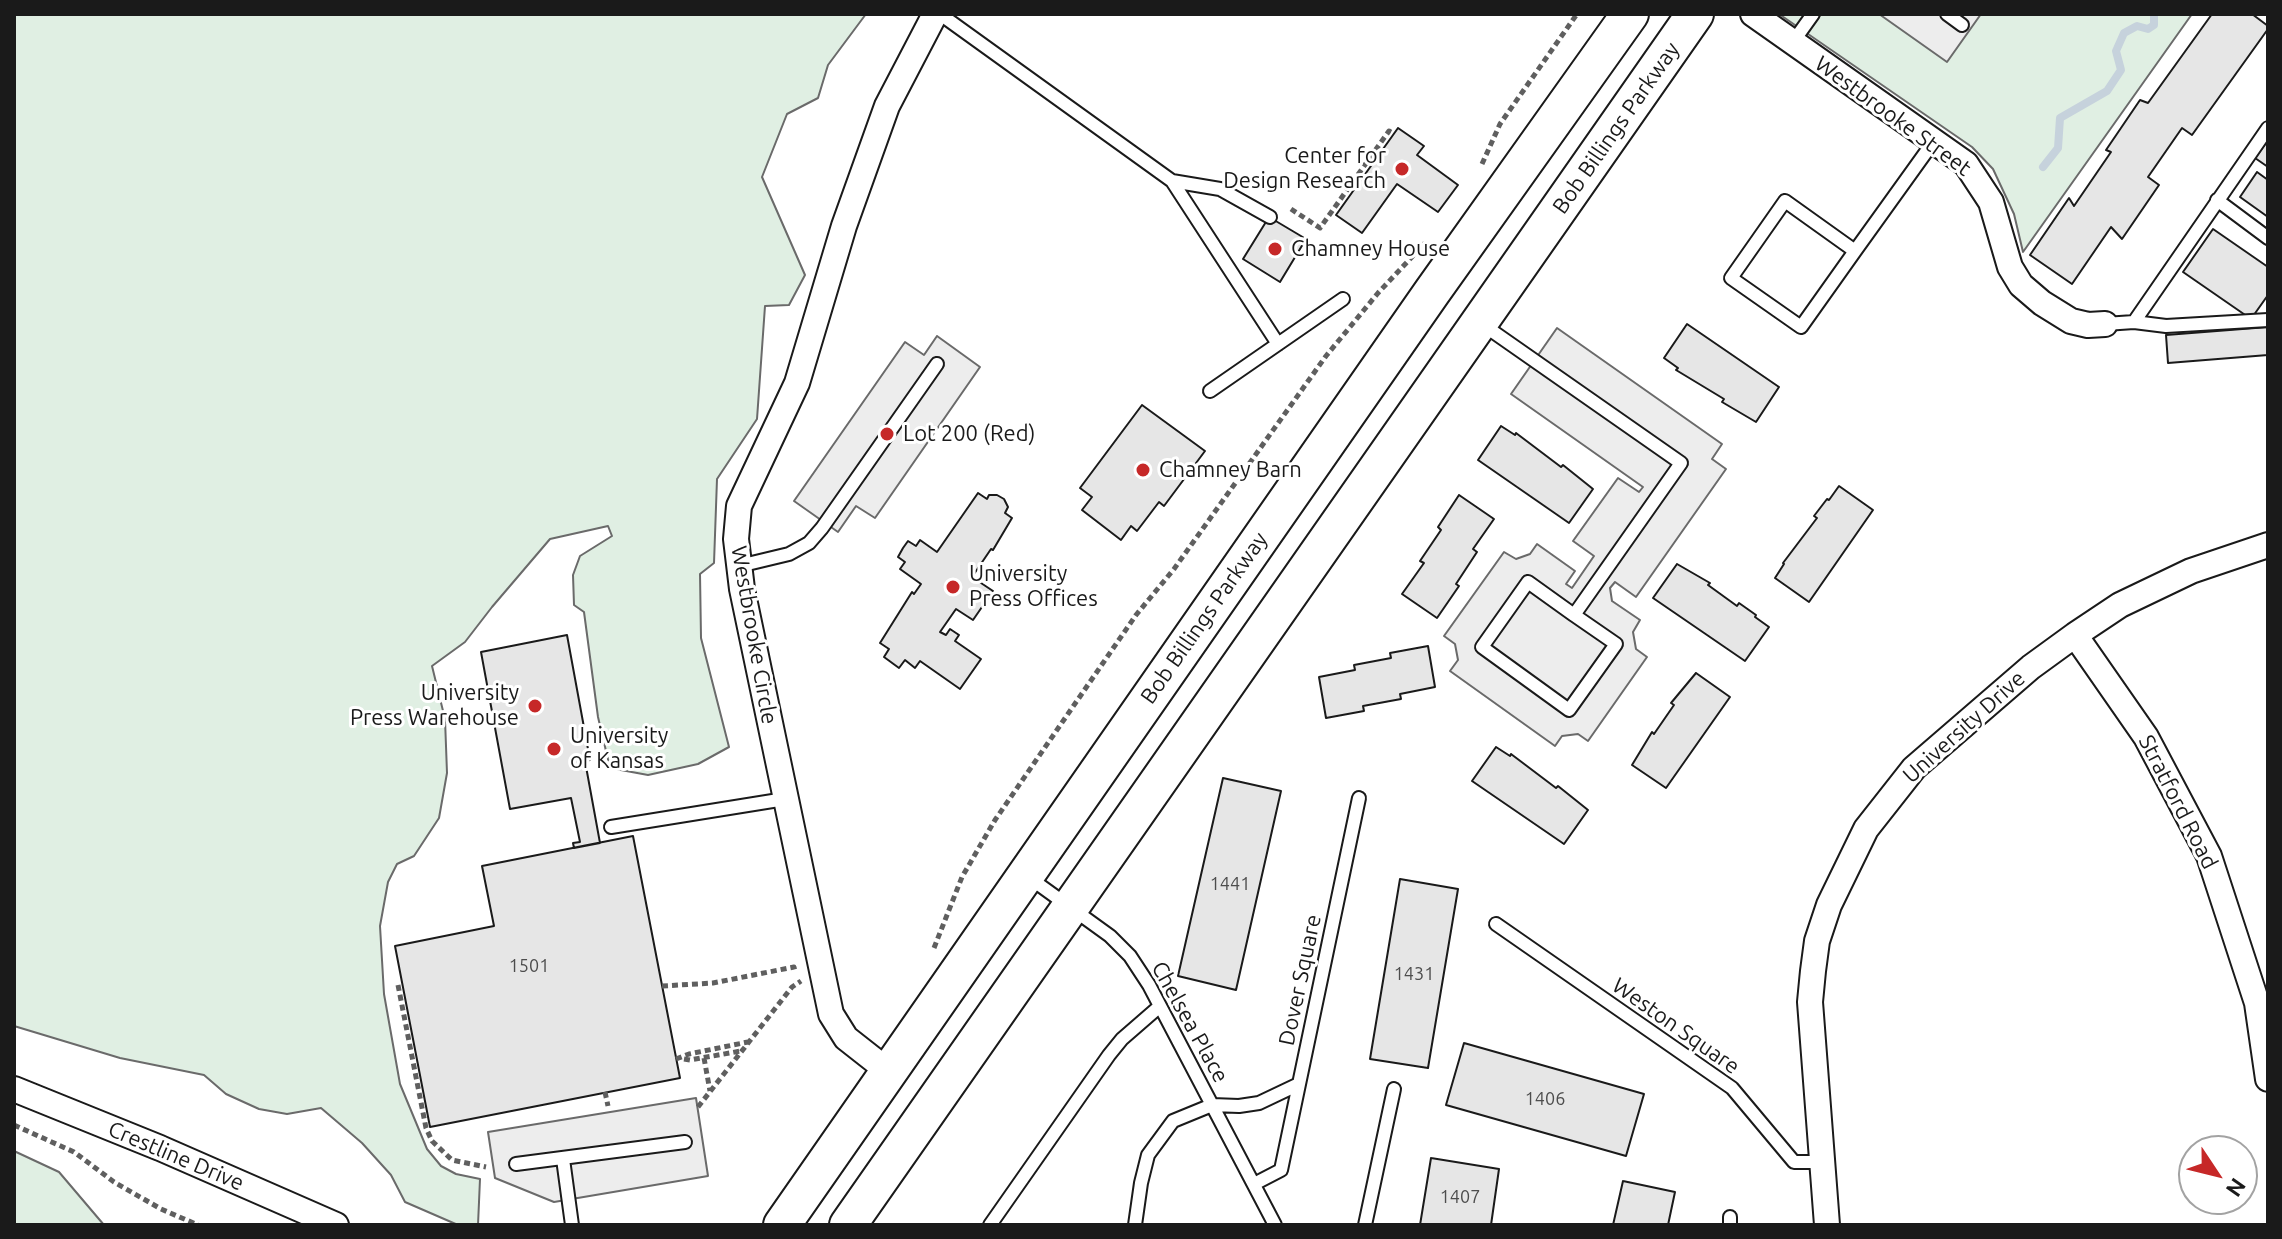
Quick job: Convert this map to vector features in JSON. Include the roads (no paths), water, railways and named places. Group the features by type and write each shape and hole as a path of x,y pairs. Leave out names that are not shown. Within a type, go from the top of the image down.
{"main road":[{"name":"Bob Billings Parkway","path":"782,1225 1630,14"},
{"name":"Bob Billings Parkway","path":"848,1225 1695,14"}],"street":[{"name":"Westbrooke Circle","path":"888,1071 846,1038 831,1014 785,799 736,539 739,506 797,383 844,226 887,106 937,14"},
{"name":"Westbrooke Street","path":"1753,14 1966,164 1991,202 2010,267 2021,285 2071,321 2088,325 2105,324"},
{"name":"University Drive","path":"1827,1225 1810,1002 1817,941 1846,866 1866,829 1914,768 2031,667 2075,635 2120,605 2191,571 2268,545"},
{"name":"Stratford Road","path":"2075,635 2146,737 2209,856 2257,1003 2268,1079"},
{"name":"Crestline Drive","path":"14,1089 160,1148 336,1225"}],"lane":[{"path":"937,14 1172,181 1278,344"},
{"path":"1793,42 1813,14"},
{"path":"1947,14 1962,25"},
{"path":"2134,322 2268,128"},
{"path":"1855,251 1785,201 1731,278 1801,327 1934,141"},
{"path":"1172,181 1220,189 1270,217"},
{"path":"2217,200 2268,238"},
{"path":"1210,391 1343,299"},
{"path":"2105,324 2134,322 2166,326 2268,320"},
{"path":"1480,322 1681,463 1574,615"},
{"path":"739,566 789,554 809,543 937,364"},
{"path":"1528,582 1574,615 1616,644 1569,710 1482,647 1528,582"},
{"name":"Dover Square","path":"1254,1184 1281,1170 1359,798"},
{"path":"611,827 785,799"},
{"name":"Chelsea Place","path":"1025,875 1110,936 1130,956 1160,1006 1275,1225"},
{"name":"Weston Square","path":"1496,924 1732,1088 1794,1162 1822,1162"},
{"path":"990,1225 1109,1055 1122,1039 1160,1006"},
{"path":"1135,1225 1148,1155 1173,1121 1212,1105 1259,1103 1299,1084"},
{"path":"1365,1225 1394,1089"},
{"path":"516,1164 685,1142"},
{"path":"563,1159 572,1225"}],"waterway":[{"path":"2043,167 2058,148 2060,118 2107,91 2121,70 2116,51 2124,33 2137,26 2148,29 2154,25 2154,14"}],"place":[{"name":"Center for Design Research","path":"1402,169"},
{"name":"Chamney House","path":"1275,249"},
{"name":"Lot 200 (Red)","path":"887,434"},
{"name":"Chamney Barn","path":"1143,470"},
{"name":"University Press Offices","path":"953,587"},
{"name":"University Press Warehouse","path":"535,706"},
{"name":"University of Kansas","path":"554,749"}]}
